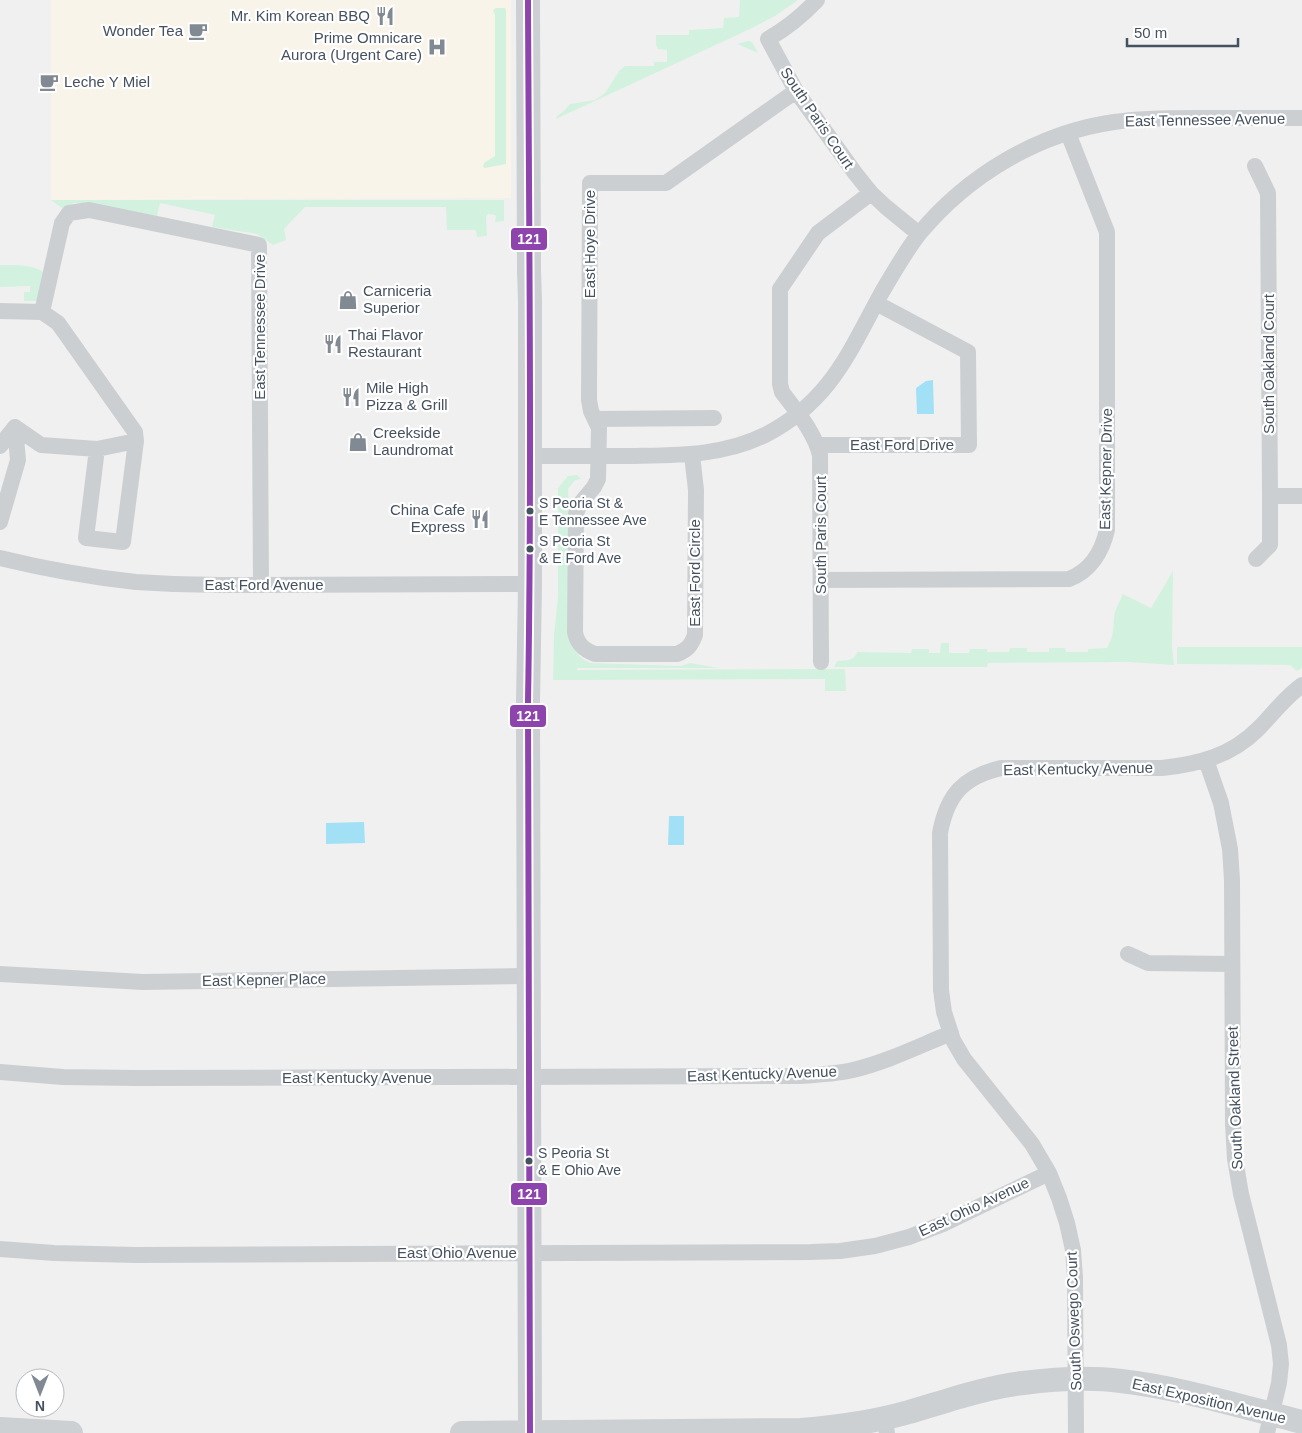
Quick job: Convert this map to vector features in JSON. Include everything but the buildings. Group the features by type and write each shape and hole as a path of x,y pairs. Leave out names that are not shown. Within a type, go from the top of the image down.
{"main road":[{"path":"528,0 530,301 530,584 528,669 530,1433"},
{"name":"East Exposition Avenue","path":"462,1433 706,1432 801,1430 852,1425 886,1426 956,1397 1000,1386 1045,1380 1076,1379 1121,1381 1165,1388 1269,1424 1302,1422"},
{"path":"0,1429 71,1433"}],"street":[{"name":"South Paris Court","path":"817,0 788,27 768,39 796,91 871,193 919,234"},
{"name":"East Hoye Drive","path":"599,456 599,428 591,411 589,400 590,183 666,183 796,91"},
{"name":"East Tennessee Avenue","path":"530,456 692,454 729,448 765,435 798,414 822,392 835,376 900,261 919,234 965,188 1020,152 1068,133 1112,122 1145,118 1302,118"},
{"name":"East Kepner Drive","path":"821,580 1069,579 1089,568 1104,542 1108,530 1107,232 1068,133"},
{"name":"South Oakland Court","path":"1255,166 1268,194 1270,496 1270,545 1256,559"},
{"path":"798,414 782,392 780,384 780,289 818,233 871,193"},
{"name":"East Tennessee Drive","path":"42,312 62,223 69,214 89,210 259,245 260,585"},
{"name":"East Ford Drive","path":"818,445 969,445 968,352 876,303"},
{"path":"0,311 42,312 58,323 135,432 136,441 123,542 86,538 97,449"},
{"name":"South Paris Court","path":"798,414 818,445 820,454 821,662"},
{"path":"596,419 714,418"},
{"path":"15,427 41,445 97,449 136,441"},
{"path":"0,446 15,427"},
{"path":"0,522 18,460 15,427"},
{"name":"East Ford Circle","path":"599,456 598,479 579,505 576,514 576,637 586,650 595,654 677,654 685,651 692,644 695,635 696,490 692,454"},
{"path":"1270,496 1302,496"},
{"name":"East Ford Avenue","path":"0,558 81,575 136,582 174,584 530,584"},
{"name":"East Kentucky Avenue","path":"0,1072 63,1077 136,1078 800,1076 853,1070 878,1063 951,1034 944,1012 941,990 940,833 943,815 951,799 960,788 974,777 1001,768 1162,768 1185,766 1206,760 1222,754 1240,743 1257,729 1292,693 1302,686"},
{"name":"South Oakland Street","path":"1206,760 1221,803 1230,849 1232,880 1233,1124 1235,1160 1241,1194 1279,1345 1279,1383 1269,1424"},
{"path":"1128,954 1148,963 1232,964"},
{"name":"East Kepner Place","path":"0,974 143,982 528,976"},
{"name":"South Oswego Court","path":"951,1034 964,1059 1032,1144 1059,1198 1073,1250 1075,1277 1076,1433"},
{"name":"East Ohio Avenue","path":"0,1249 54,1253 136,1255 840,1251 875,1246 909,1237 943,1224 1048,1173"}],"shaded area":[{"path":"51,0 511,0 511,198 51,200"}],"green space":[{"path":"740,0 798,0 775,16 748,30 556,119 570,104 595,100 605,93 619,71 625,66 654,66 654,62 667,62 667,50 658,49 656,35 689,35 689,30 723,28 724,18 739,17"},
{"path":"505,8 506,10 506,164 485,168 483,167 484,163 495,156 495,15 493,10"},
{"path":"748,41 752,42 758,53 737,44"},
{"path":"51,200 504,200 504,221 495,222 496,216 488,214 486,217 487,236 477,237 474,230 447,230 446,207 305,207 284,229 286,240 273,245 257,234 212,227 215,215 160,203 157,216 85,203 74,203 62,208"},
{"path":"0,265 30,267 44,273 41,301 24,301 24,292 30,292 30,286 0,287"},
{"path":"577,475 581,479 575,480 568,489 572,641 578,655 591,663 681,666 690,663 718,668 577,668 577,670 845,669 846,691 825,691 825,679 553,680 554,636 558,596 558,488 568,476"},
{"path":"1173,571 1172,647 1174,665 1129,662 988,663 987,667 834,667 837,661 851,659 857,652 911,653 912,649 929,649 929,653 940,653 941,643 949,643 949,653 969,653 970,649 987,649 987,652 1009,652 1010,648 1027,648 1027,652 1049,652 1049,648 1065,648 1066,652 1088,652 1088,649 1107,648 1112,636 1115,611 1123,594 1151,608"},
{"path":"1177,647 1302,647 1302,668 1297,671 1290,665 1177,664"}],"water":[{"path":"933,380 934,414 917,414 916,388 926,381"},
{"path":"669,816 684,816 684,845 668,845"},
{"path":"364,822 365,843 326,844 326,823"}],"transit line":[{"name":"121","path":"528,0 530,1433"}],"place":[{"name":"Mr. Kim Korean BBQ","path":"385,16"},
{"name":"Wonder Tea","path":"198,31"},
{"name":"Prime Omnicare Aurora (Urgent Care)","path":"437,47"},
{"name":"Leche Y Miel","path":"49,82"},
{"name":"Carniceria Superior","path":"348,300"},
{"name":"Thai Flavor Restaurant","path":"333,344"},
{"name":"Mile High Pizza & Grill","path":"351,397"},
{"name":"Creekside Laundromat","path":"358,442"},
{"name":"S Peoria St & E Tennessee Ave","path":"530,511"},
{"name":"China Cafe Express","path":"480,519"},
{"name":"S Peoria St & E Ford Ave","path":"530,549"},
{"name":"S Peoria St & E Ohio Ave","path":"529,1161"}]}
